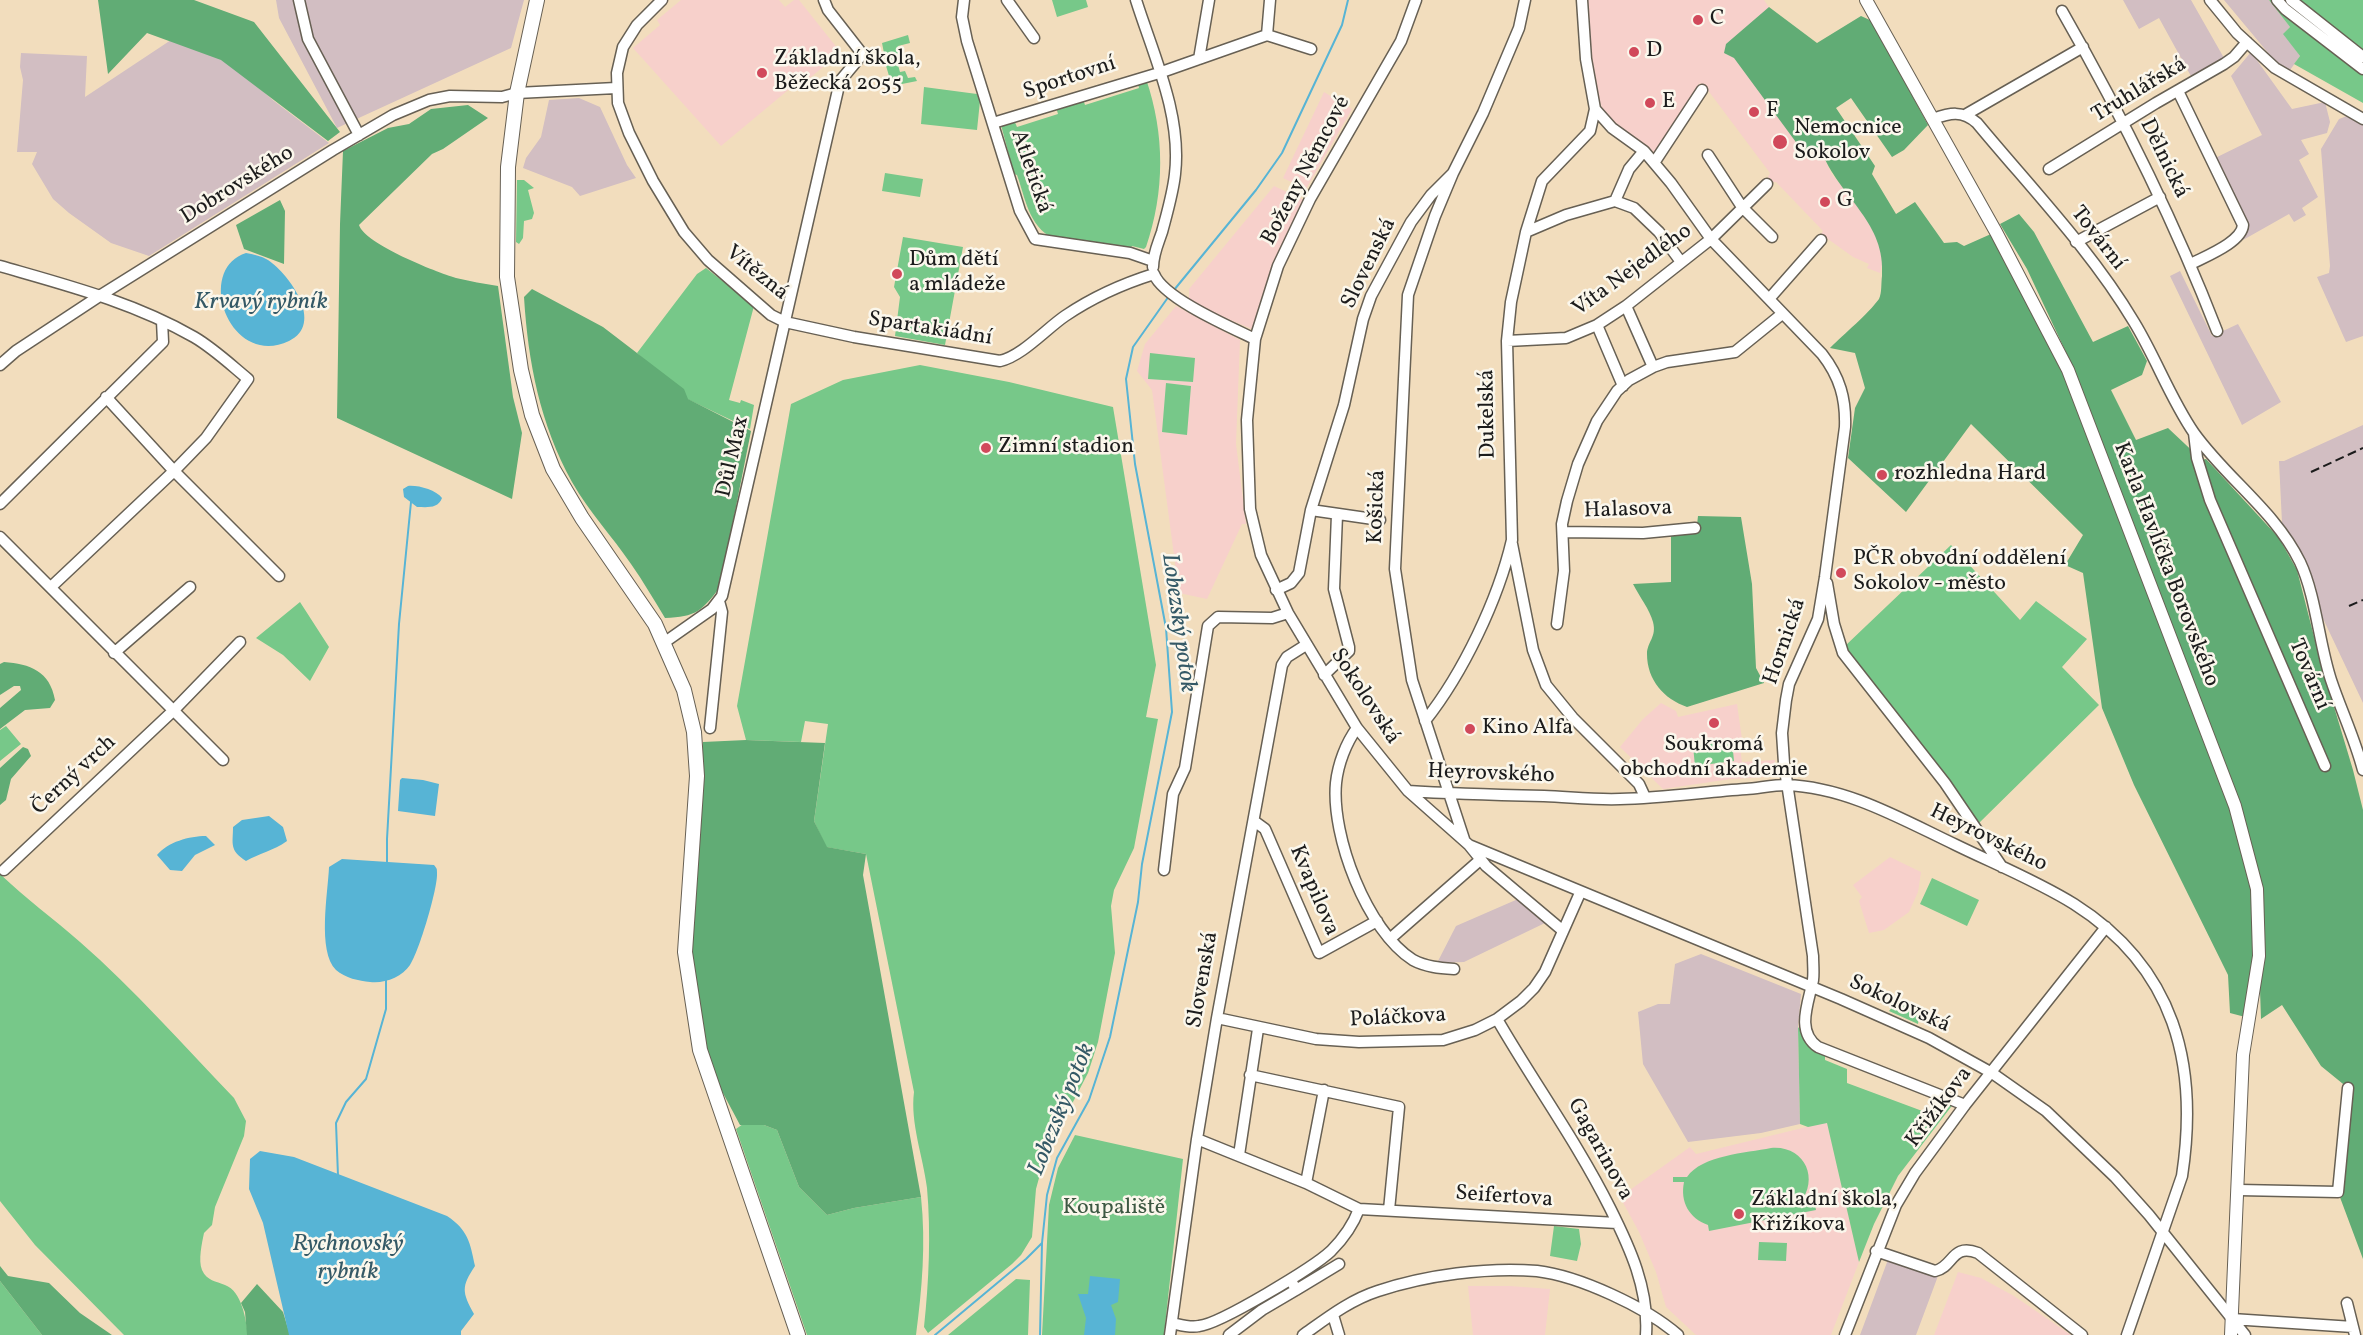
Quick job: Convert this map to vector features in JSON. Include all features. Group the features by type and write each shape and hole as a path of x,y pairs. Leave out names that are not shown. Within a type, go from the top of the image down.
{"main road":[{"path":"537,0 517,93 508,167 507,277 526,395 542,444 567,494 639,598 665,642 684,690 694,732 698,776 685,952 700,1050 798,1335"}],"street":[{"path":"299,0 308,39 359,135"},
{"name":"Vítězná","path":"662,0 638,25 623,47 616,88 620,110 628,133 684,232 714,266 771,315 785,322 840,81 861,56 856,45 828,10 824,0"},
{"name":"Atletická","path":"964,0 963,26 1020,211 1035,239 1130,253 1153,261"},
{"path":"1007,0 1034,38"},
{"path":"1136,0 1173,124 1176,170 1153,261 1154,274 1157,282 1179,299 1255,339"},
{"path":"1199,59 1209,0"},
{"path":"1270,0 1267,35 1311,50"},
{"name":"Boženy Němcové","path":"1288,613 1261,555 1250,509 1247,420 1255,339 1278,266 1305,208 1401,41 1416,0"},
{"name":"Slovenská","path":"1276,590 1292,583 1297,576 1311,510 1344,405 1363,318 1371,296 1411,222 1431,195 1453,173 1501,71 1518,28 1525,0"},
{"path":"1582,0 1586,59 1595,109"},
{"name":"Karla Havlíčka Borovského","path":"1866,0 2035,304 2068,370 2235,806 2257,889 2259,956 2243,1055 2231,1335"},
{"path":"2210,0 2247,42 2275,68 2363,119"},
{"path":"2277,0 2285,9 2363,69"},
{"path":"2291,0 2363,57"},
{"name":"Dělnická","path":"2062,11 2124,124 2160,197 2191,264 2217,331"},
{"name":"Sportovní","path":"993,123 1159,73 1267,35"},
{"name":"Truhlářská","path":"2049,169 2224,64 2234,57 2247,42"},
{"path":"1933,119 1947,114 1965,115 2083,47"},
{"name":"Dobrovského","path":"0,365 16,351 101,295 393,115 429,100 450,96 502,97 517,93 616,88"},
{"path":"1654,163 1702,90"},
{"path":"2178,91 2244,225 2243,232 2237,239 2191,264"},
{"name":"Hornická","path":"1595,109 1612,128 1644,151 1711,239 1834,369 1841,386 1846,408 1826,577 1818,619 1790,684 1782,733 1787,785 1813,956 1813,979 1806,1001 1806,1031 1810,1041 1818,1047 1965,1106"},
{"name":"Dukelská","path":"1425,721 1483,624 1507,561 1512,540 1507,341 1511,302 1526,232 1542,181 1590,131 1595,109"},
{"name":"Tovární","path":"1965,115 1977,123 2076,242 2134,322 2170,394 2194,432 2211,456 2275,522 2300,563 2331,680 2363,770"},
{"path":"1615,201 1629,169 1644,151"},
{"path":"1708,155 1742,207 1772,237"},
{"name":"Košická","path":"1453,173 1435,216 1408,295 1395,569 1412,680 1467,843"},
{"path":"1711,239 1767,184"},
{"path":"2076,242 2160,197"},
{"path":"1526,232 1566,215 1615,201 1634,208 1659,232 1681,262"},
{"name":"Víta Nejedlého","path":"1507,341 1566,338 1597,325 1626,306 1711,239"},
{"path":"1769,299 1821,240"},
{"path":"0,266 101,295 162,321 196,338 248,379 206,438 51,587"},
{"name":"Spartakiádní","path":"785,322 854,337 1000,361 1011,357 1068,314 1108,290 1154,274"},
{"path":"1626,306 1653,367"},
{"path":"1557,624 1564,571 1563,532 1567,501 1578,464 1597,421 1623,386 1653,367 1735,352 1782,314"},
{"path":"0,504 163,342 162,321"},
{"name":"Důl Max","path":"710,728 722,612 719,601 724,591 785,322"},
{"path":"1597,325 1623,386"},
{"path":"106,397 174,471 279,576"},
{"name":"Tovární","path":"2194,432 2196,458 2210,500 2325,766"},
{"path":"1311,510 1380,520"},
{"path":"1324,675 1348,651 1349,647 1334,589 1337,515"},
{"name":"Halasova","path":"1563,532 1643,533 1695,528"},
{"path":"0,537 223,760"},
{"path":"1512,540 1533,650 1546,685 1573,718 1639,784 1645,797"},
{"path":"1826,577 1834,624 1844,653 1945,783 2003,868"},
{"path":"114,653 190,587"},
{"path":"665,642 712,609 719,601"},
{"path":"1164,870 1173,794 1185,768 1208,626 1218,617 1272,618 1288,613"},
{"name":"Sokolovská","path":"1288,613 1357,728 1408,791 1467,843 1480,860 1562,930"},
{"name":"Černý vrch","path":"4,870 174,710 240,642"},
{"name":"Slovenská","path":"1170,1335 1197,1139 1217,1018 1282,665 1287,657 1306,645"},
{"path":"1357,728 1345,749 1336,783 1341,841 1351,869 1377,921 1413,960 1435,968 1454,969"},
{"name":"Heyrovského","path":"1408,791 1620,799 1787,785 1842,794 1911,824 2075,904 2106,927 2122,941 2151,980 2173,1022 2182,1047 2188,1099 2186,1150 2182,1176 2127,1335"},
{"name":"Kvapilova","path":"1254,821 1265,829 1319,953 1377,921"},
{"name":"Sokolovská","path":"1467,843 1929,1038 1992,1072 2046,1111 2115,1177 2245,1335"},
{"path":"1391,938 1480,860"},
{"name":"Poláčkova","path":"1217,1018 1258,1029 1316,1039 1400,1043 1443,1040 1475,1030 1497,1019 1521,1001 1539,980 1545,972 1562,930 1581,893"},
{"name":"Křižíkova","path":"1845,1335 1896,1204 1915,1173 2106,927"},
{"name":"Gagarinova","path":"1497,1019 1575,1144 1633,1254 1640,1278 1646,1335"},
{"path":"1239,1155 1258,1029"},
{"path":"1250,1075 1399,1107 1389,1210"},
{"path":"2239,1190 2338,1192 2348,1088"},
{"path":"1305,1184 1324,1090"},
{"name":"Seifertova","path":"1197,1139 1239,1155 1359,1209 1617,1223"},
{"path":"1172,1323 1187,1327 1210,1323 1290,1279 1330,1252 1341,1240 1359,1209"},
{"path":"1876,1251 1935,1271 1942,1269 1960,1251 1978,1253 2082,1335"},
{"path":"1229,1335 1262,1310 1339,1264"},
{"path":"1303,1335 1350,1303 1378,1291 1417,1281 1478,1271 1538,1271 1602,1291 1645,1311 1678,1335"},
{"path":"1290,1279 1296,1290"},
{"path":"2232,1319 2354,1331 2347,1303"},
{"path":"1333,1314 1339,1335"}],"shaded area":[{"path":"276,0 524,0 511,48 337,128 279,18"},
{"path":"681,0 779,0 785,7 794,0 799,0 838,49 838,55 796,89 793,86 721,146 633,48 660,25 657,20"},
{"name":"Nemocnice Sokolov","path":"1587,0 1764,0 1793,42 1823,155 1832,175 1847,191 1876,233 1883,260 1880,273 1867,268 1869,264 1853,257 1821,234 1823,231 1776,182 1772,182 1768,177 1770,173 1707,89 1700,83 1654,152 1605,116 1594,86"},
{"path":"2123,0 2191,0 2224,58 2192,78 2159,18 2139,29"},
{"path":"2224,0 2269,0 2290,27 2284,34 2300,56 2288,73 2279,66"},
{"path":"174,38 233,65 274,101 329,143 149,256 111,243 69,213 53,199 32,164 37,152 17,152 23,80 20,67 21,53 87,56 85,97"},
{"path":"2251,52 2292,109 2325,102 2330,122 2327,133 2301,140 2309,154 2299,160 2318,197 2302,208 2306,215 2294,222 2289,214 2243,240 2207,162 2262,135 2231,76"},
{"path":"1324,92 1352,109 1306,189 1283,178"},
{"path":"579,98 600,107 627,165 636,178 580,196 572,187 523,168 526,158 541,137 549,100"},
{"path":"2347,116 2363,124 2363,336 2346,342 2317,277 2329,273 2330,266 2321,149 2339,119"},
{"path":"1274,186 1304,200 1281,246 1252,329 1193,302 1189,299 1189,289"},
{"path":"2180,271 2212,336 2238,324 2281,402 2242,425 2170,276"},
{"path":"1176,306 1240,340 1236,444 1246,524 1242,524 1207,599 1179,593 1152,390 1137,371 1145,344"},
{"path":"2363,425 2363,703 2318,608 2304,560 2282,523 2279,461 2284,461"},
{"path":"1661,703 1676,711 1678,717 1737,704 1742,739 1739,740 1742,762 1775,760 1773,773 1767,777 1731,779 1663,789 1620,747 1643,719"},
{"path":"1890,857 1921,872 1918,892 1909,912 1884,930 1869,933 1859,901 1862,897 1853,885"},
{"path":"1518,899 1545,923 1464,962 1437,963 1456,926"},
{"path":"1701,954 1801,994 1798,1027 1800,1124 1761,1133 1688,1142 1643,1064 1638,1012 1658,1004 1670,1004 1675,964"},
{"name":"Základní škola, Křižíkova","path":"1827,1122 1859,1262 1831,1335 1696,1335 1666,1307 1656,1272 1639,1232 1620,1197 1690,1147 1696,1154"},
{"path":"1889,1257 1938,1276 1916,1335 1860,1335"},
{"path":"1958,1272 1981,1278 2014,1296 2071,1335 1934,1335"},
{"path":"1468,1286 1550,1289 1545,1335 1473,1335"}],"green space":[{"path":"98,0 194,0 254,22 340,132 328,141 221,60 147,33 108,74"},
{"path":"1052,0 1086,0 1088,7 1057,17"},
{"path":"2269,0 2363,0 2363,103 2294,64 2300,56 2283,34 2290,27"},
{"path":"1769,7 1817,43 1861,16 1872,21 1928,125 1904,150 1892,157 1851,98 1836,108 1875,166 1872,174 1896,214 1915,202 1944,243 1957,242 1964,246 1991,234 2068,369 2071,363 2027,269 2000,224 2019,214 2034,232 2093,342 2128,326 2147,361 2142,375 2111,390 2136,440 2168,428 2202,460 2206,459 2279,538 2297,570 2363,810 2363,1259 2338,1192 2348,1088 2321,1066 2282,1005 2261,1019 2259,960 2249,1018 2230,1013 2228,975 2134,785 2102,708 2083,573 2065,565 2083,535 1971,424 1906,512 1848,458 1855,408 1865,388 1855,353 1830,348 1879,299 1882,276 1881,257 1870,226 1831,171 1823,155 1801,149 1734,58 1724,53 1726,44"},
{"path":"908,35 910,43 898,46 900,53 895,55 900,72 905,71 908,78 915,77 917,81 892,86 882,43"},
{"path":"1146,79 1157,121 1160,163 1157,205 1146,247 1144,249 1132,246 1130,249 1053,238 1038,227 1033,219 1017,175 1014,174 1001,125 1014,120 1017,127 1058,114 1056,107 1083,99 1085,105 1139,88 1137,81"},
{"path":"924,87 977,94 980,101 977,130 921,124"},
{"path":"468,105 488,118 432,154 359,225 364,232 387,249 418,264 456,278 498,286 513,397 522,433 512,499 337,418 343,151 388,128 409,124 431,109"},
{"path":"885,173 923,179 920,197 882,191"},
{"path":"517,180 524,180 534,188 528,190 534,213 532,219 524,221 523,238 519,244 516,242"},
{"path":"280,200 285,211 284,264 244,249 236,225"},
{"path":"903,237 963,247 945,345 895,336 900,297 894,287"},
{"path":"706,268 754,306 729,400 740,403 741,400 754,405 750,429 687,399 637,353 697,274"},
{"path":"532,289 603,327 684,389 688,399 751,431 720,587 697,611 684,616 665,618 635,570 572,482 544,415 533,369 524,297"},
{"path":"1150,353 1195,358 1193,382 1148,379"},
{"path":"920,365 1009,382 1113,407 1156,665 1146,717 1158,719 1134,848 1114,890 1111,906 1115,953 1098,1042 1088,1073 1045,1156 1036,1189 1032,1237 1021,1255 1012,1264 928,1333 924,1327 929,1257 927,1188 915,1128 914,1092 866,854 826,847 814,821 828,724 805,721 801,742 746,740 737,706 791,404 843,380"},
{"path":"1166,383 1191,386 1187,435 1162,432"},
{"path":"1698,516 1741,517 1752,584 1756,668 1764,683 1687,707 1664,694 1650,672 1647,654 1654,627 1652,617 1633,584 1671,582 1671,532 1696,534"},
{"path":"1951,545 2020,620 2036,601 2087,639 2062,667 2099,705 1977,825 1949,783 1845,646"},
{"path":"300,602 329,647 310,681 283,655 256,638"},
{"path":"4,662 30,667 44,676 49,682 55,700 50,708 25,710 0,729 0,708 21,690 20,686 14,686 0,695 0,664"},
{"path":"6,726 21,744 0,761 0,730"},
{"path":"746,740 825,743 814,821 827,847 866,854 863,875 921,1197 827,1215 799,1187 777,1130 764,1125 740,1125 700,1050 685,952 703,742"},
{"path":"1732,741 1734,761 1695,766 1693,746"},
{"path":"23,747 28,749 31,756 11,779 6,800 0,805 0,768"},
{"path":"0,874 120,979 234,1098 246,1121 244,1136 215,1207 212,1225 204,1233 200,1261 206,1276 231,1288 235,1293 242,1307 248,1335 124,1335 35,1245 0,1201"},
{"path":"1932,878 1979,900 1967,926 1920,904"},
{"path":"1898,1000 1920,1009 1918,1024 1889,1011"},
{"path":"1798,1027 1806,1037 1825,1051 1825,1060 1847,1069 1847,1083 1925,1112 1946,1099 1954,1103 1898,1176 1874,1224 1859,1262 1827,1123 1808,1127 1800,1124"},
{"path":"743,1124 764,1125 777,1130 799,1187 827,1215 921,1197 923,1266 916,1335 807,1335 736,1129"},
{"name":"Koupaliště","path":"1075,1135 1183,1159 1164,1335 1042,1335 1049,1205 1058,1168"},
{"path":"1771,1148 1783,1148 1800,1157 1805,1165 1809,1183 1800,1203 1814,1200 1816,1210 1709,1231 1708,1225 1691,1214 1687,1208 1683,1196 1684,1182 1673,1182 1673,1177 1687,1177 1703,1164 1714,1159"},
{"path":"1554,1226 1579,1229 1581,1244 1577,1261 1550,1256"},
{"path":"1759,1242 1787,1243 1786,1261 1758,1260"},
{"path":"0,1266 8,1276 49,1283 80,1313 112,1335 42,1335 0,1281"},
{"path":"1016,1279 1030,1280 1028,1335 948,1335"},
{"path":"0,1281 42,1335 0,1335"},
{"path":"257,1284 283,1312 290,1335 247,1335 245,1312 241,1303"}],"water":[{"name":"Krvavý rybník","path":"246,253 257,255 277,267 294,288 300,300 304,312 304,323 299,333 289,341 268,346 250,341 236,330 226,314 221,296 222,278 230,263"},
{"path":"408,486 426,489 442,498 435,506 417,507 404,497 403,489"},
{"path":"402,778 439,784 435,816 398,811"},
{"path":"269,816 283,827 287,841 246,861 234,850 233,827 242,820"},
{"path":"206,836 215,845 195,855 182,871 170,870 157,855 179,841"},
{"path":"342,859 434,865 437,869 427,920 414,958 407,969 392,979 375,982 352,979 336,970 330,961 325,936 329,867"},
{"name":"Rychnovský rybník","path":"260,1151 294,1157 447,1216 460,1226 467,1237 475,1266 465,1285 465,1295 474,1314 461,1331 461,1335 289,1335 263,1223 249,1189 250,1159"},
{"path":"1090,1276 1120,1279 1118,1302 1111,1305 1116,1319 1115,1335 1084,1335 1086,1318 1078,1294 1088,1294"}],"waterway":[{"name":"Lobezský potok","path":"1174,290 1256,190 1282,153 1342,25 1348,0"},
{"name":"Lobezský potok","path":"1040,1335 1042,1243 1047,1195 1057,1158 1089,1100 1110,1037 1138,902 1142,864 1172,712 1166,628 1135,464 1126,379 1133,347 1169,296"},
{"path":"387,865 399,624 411,502"},
{"path":"338,1176 336,1123 346,1102 366,1079 386,1009 386,978"},
{"path":"935,1335 1042,1243"}],"railway":[{"path":"2311,472 2363,448"},
{"path":"2349,606 2363,600"}],"place":[{"name":"C","path":"1698,20"},
{"name":"D","path":"1634,52"},
{"name":"Základní škola, Běžecká 2055","path":"762,73"},
{"name":"E","path":"1650,103"},
{"name":"F","path":"1754,112"},
{"name":"Nemocnice Sokolov","path":"1780,142"},
{"name":"G","path":"1825,202"},
{"name":"Dům dětí a mládeže","path":"897,274"},
{"name":"Zimní stadion","path":"986,448"},
{"name":"rozhledna Hard","path":"1882,475"},
{"name":"PČR obvodní oddělení Sokolov - město","path":"1841,573"},
{"name":"Soukromá obchodní akademie","path":"1714,723"},
{"name":"Kino Alfa","path":"1470,729"},
{"name":"Základní škola, Křižíkova","path":"1739,1214"}]}
